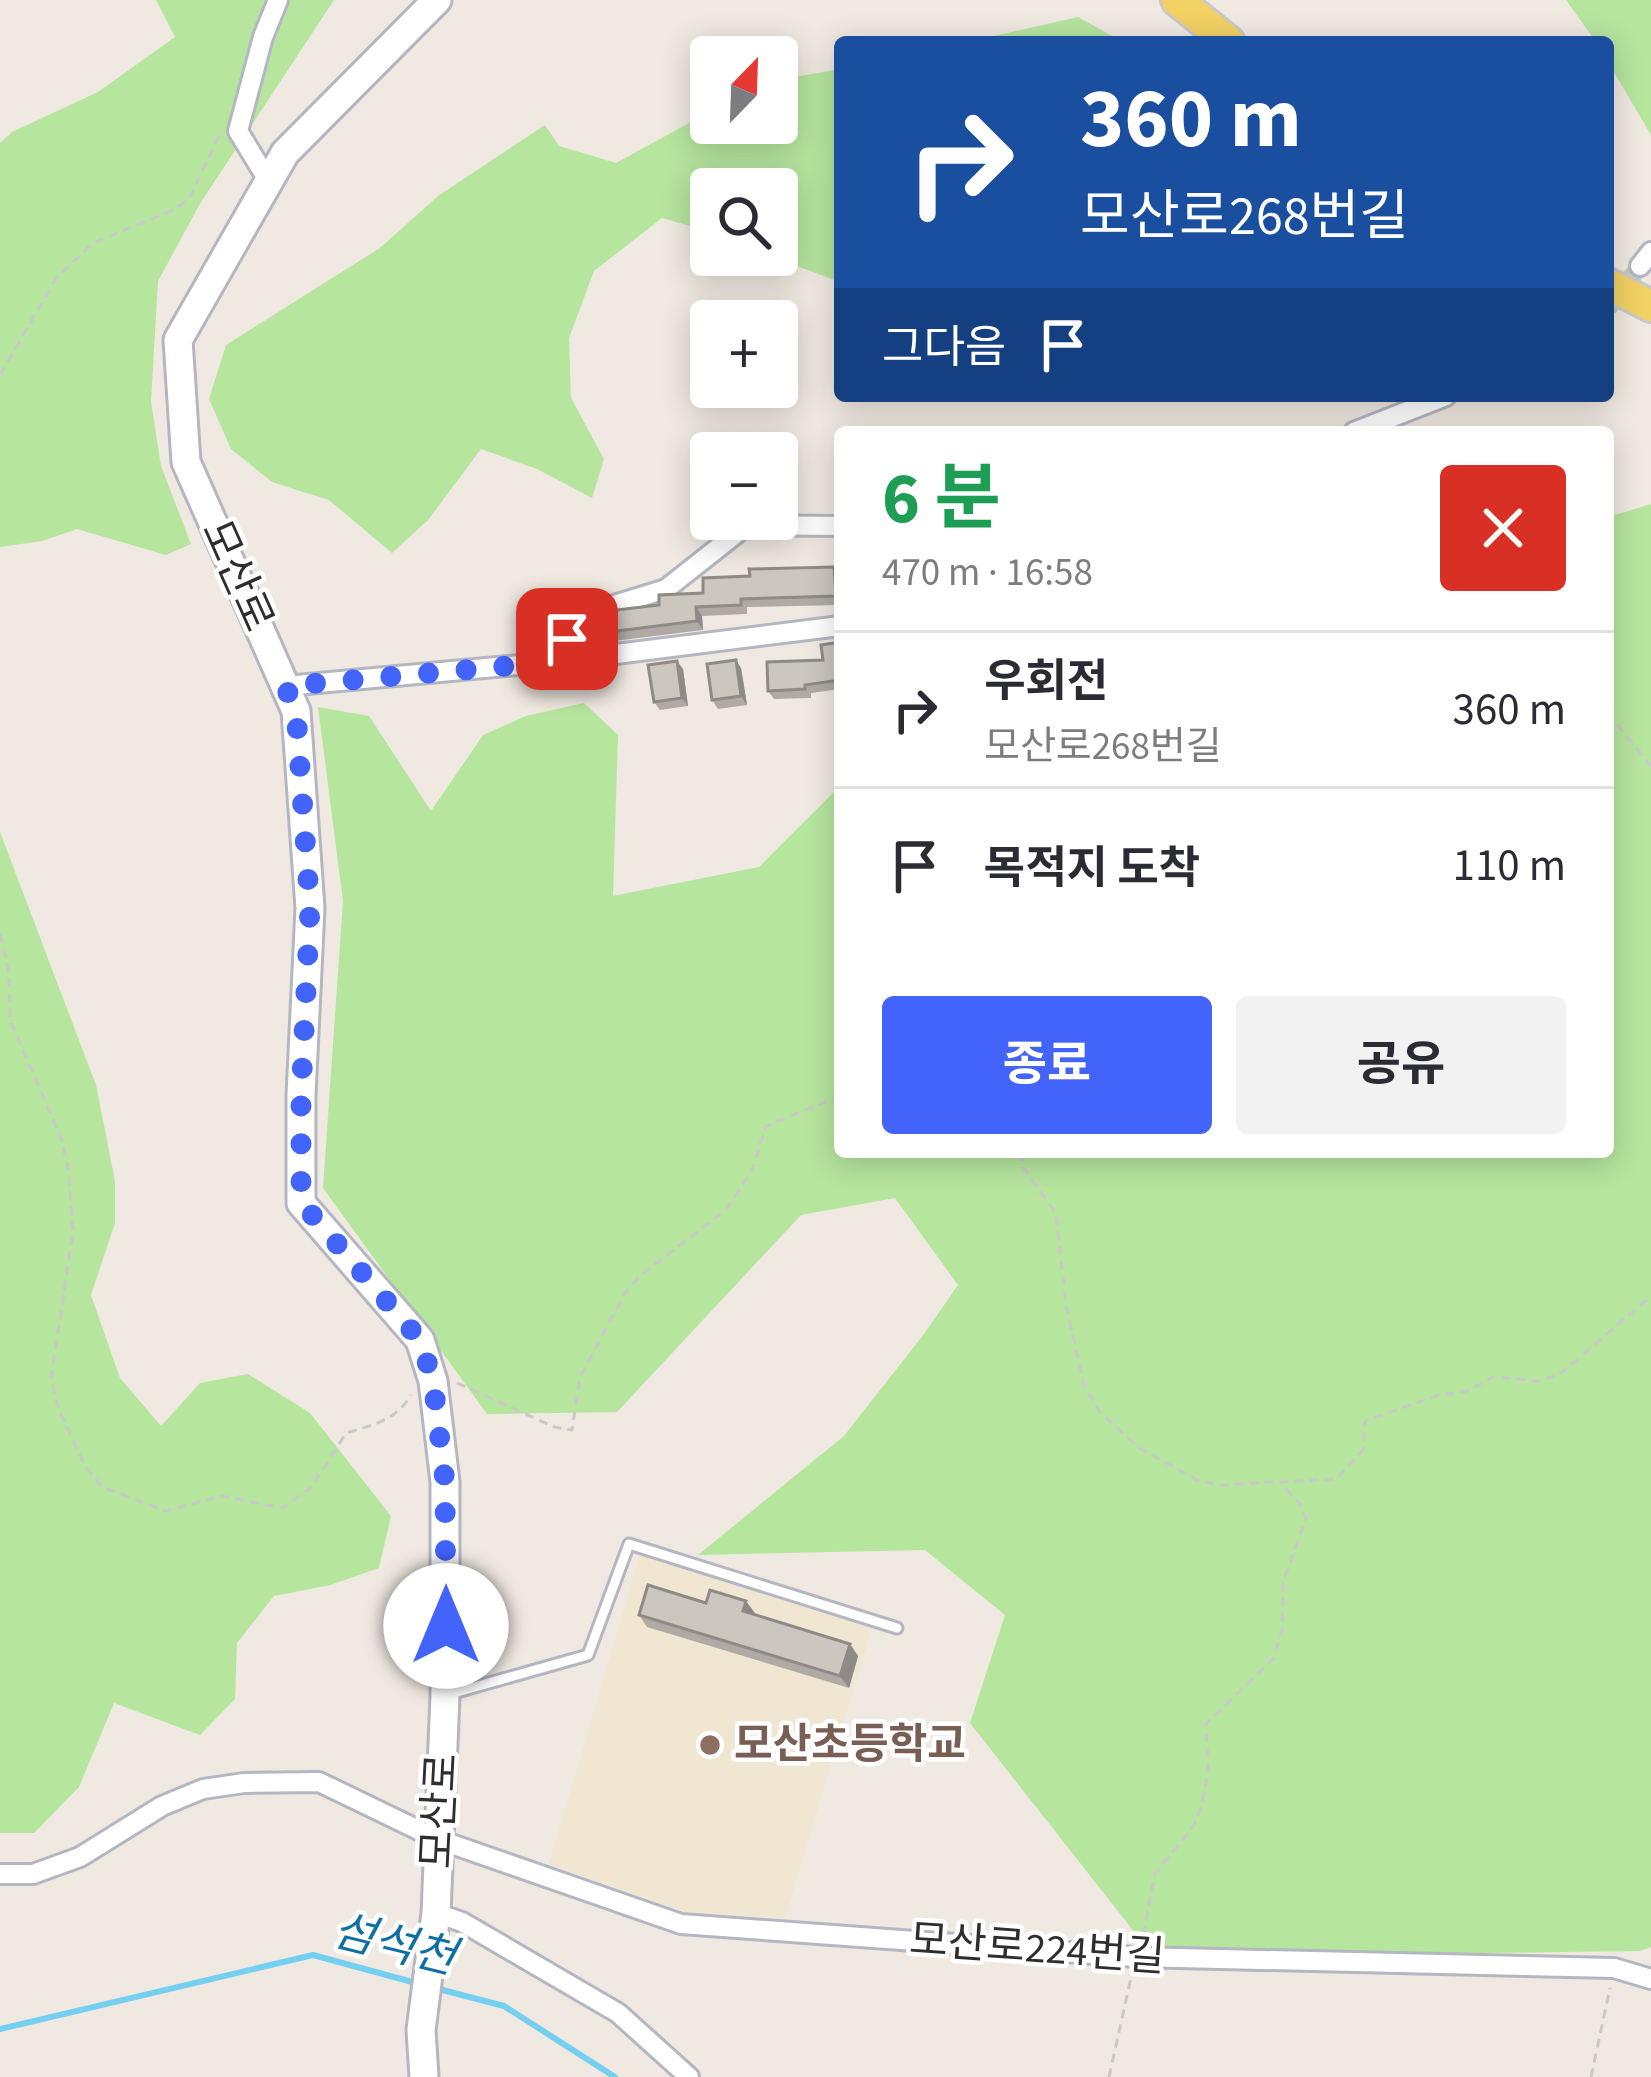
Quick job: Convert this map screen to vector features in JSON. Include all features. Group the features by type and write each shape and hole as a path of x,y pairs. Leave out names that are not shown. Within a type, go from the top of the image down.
{"main road":[{"path":"1177,0 1222,36"},
{"path":"1614,287 1651,306"}],"street":[{"path":"269,182 238,131 278,0"},
{"name":"모산로","path":"424,2077 421,2030 436,1913 445,1696 445,1482 433,1381 420,1340 301,1202 310,908 296,711 186,462 178,340 285,153 436,0"},
{"path":"1370,426 1432,402"},
{"path":"552,662 581,615 666,590 747,525 834,526"},
{"path":"285,686 552,662 834,627"},
{"name":"모산로224번길","path":"0,1874 33,1874 80,1857 163,1806 203,1789 320,1782 437,1839 681,1924 1136,1958 1614,1968 1651,1979"},
{"path":"436,1913 462,1922 618,2013 689,2077"}],"lane":[{"path":"445,1696 588,1655 628,1544 897,1628"}],"path":[{"path":"0,375 47,290 74,258 93,243 189,199 223,124"},
{"path":"1614,720 1651,766"},
{"path":"0,934 9,974 10,1020 65,1150 73,1231 51,1379 59,1410 94,1479 116,1494 166,1511 221,1496 282,1508 311,1487 346,1433 378,1424 396,1414 414,1390 446,1378 572,1430 580,1377 632,1283 727,1210 752,1170 766,1126 834,1098"},
{"path":"1022,1158 1055,1214 1060,1277 1090,1399 1139,1448 1199,1481 1222,1485 1325,1481 1342,1475 1363,1450 1366,1441 1361,1424 1370,1418 1439,1395 1467,1391 1493,1377 1538,1381 1560,1374 1651,1296"},
{"path":"1109,2077 1155,1874 1193,1827 1202,1805 1208,1772 1206,1724 1267,1667 1280,1645 1283,1582 1306,1518 1300,1504 1279,1482"},
{"path":"1591,2077 1614,1968"}],"shaded area":[{"name":"모산초등학교","path":"641,1551 873,1625 785,1918 686,1912 549,1864"}],"green space":[{"path":"156,0 334,0 201,202 158,281 151,402 161,466 191,544 166,555 77,529 42,541 0,547 0,143 12,132 98,92 175,37"},
{"path":"1566,0 1651,0 1651,135 1614,72 1614,36 1592,36"},
{"path":"1078,17 1112,36 994,36"},
{"path":"834,70 834,280 798,266 798,168 690,168 690,226 662,218 594,271 569,338 571,398 604,459 592,498 537,469 481,449 428,520 392,553 329,500 272,482 231,449 209,399 226,345 380,248 438,196 545,125 559,146 616,163 690,122 690,144 798,144 798,76"},
{"path":"1651,504 1651,1947 1640,1951 1154,1957 970,1723 1005,1615 925,1550 698,1555 844,1436 958,1285 895,1198 801,1215 617,1412 487,1414 323,1188 343,901 318,707 369,716 431,811 483,735 526,716 584,703 618,735 613,896 759,867 834,792 834,1158 1614,1158 1614,515"},
{"path":"0,832 96,1085 115,1181 115,1223 91,1295 120,1378 161,1426 200,1383 248,1374 310,1413 391,1516 379,1568 330,1585 274,1596 237,1643 235,1699 200,1735 114,1703 79,1787 34,1833 0,1833"}],"building":[{"path":"834,567 834,596 741,599 741,605 696,607 697,621 609,632 608,611 659,605 659,595 703,593 703,578 750,576 749,569"},
{"path":"834,643 834,681 805,685 805,689 768,691 767,662 823,660 821,645"},
{"path":"736,660 741,696 712,700 707,664"},
{"path":"677,661 682,698 654,702 648,665"},
{"path":"648,1585 706,1603 710,1590 746,1601 743,1611 850,1644 840,1676 639,1615"}],"waterway":[{"name":"섬석천","path":"0,2029 313,1955 416,1983"},
{"name":"섬석천","path":"435,1988 504,2006 615,2077"}],"tunnel":[{"path":"1614,300 1640,266"}],"place":[{"name":"모산초등학교","path":"710,1745"}],"route":[{"path":"446,1626 445,1482 433,1381 420,1340 301,1202 310,908 296,711 285,686 552,662 567,639"}]}
